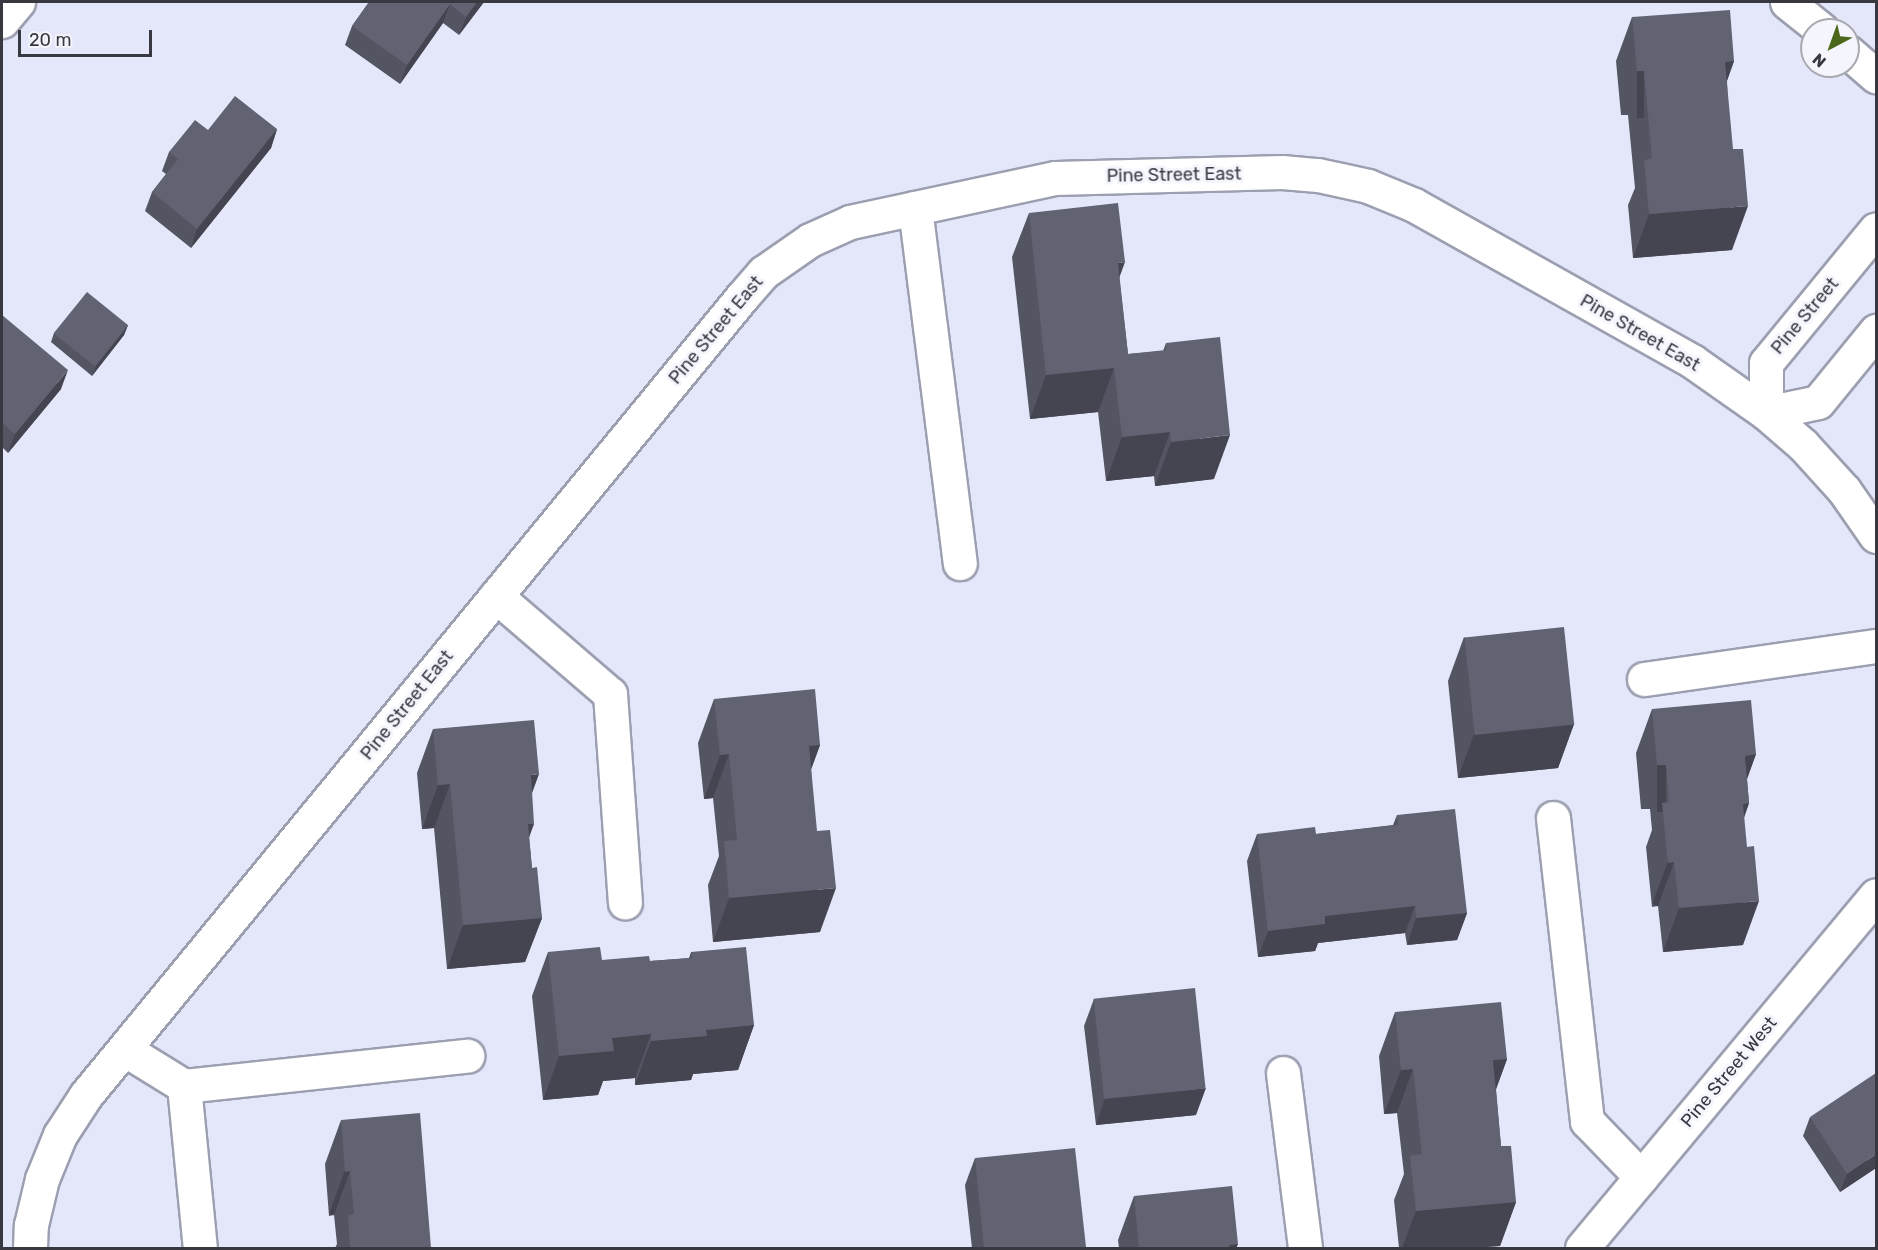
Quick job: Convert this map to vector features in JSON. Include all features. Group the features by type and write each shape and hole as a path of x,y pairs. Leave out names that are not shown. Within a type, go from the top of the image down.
{"street":[{"path":"2,21 18,2"},
{"path":"1787,2 1807,18"},
{"path":"1860,62 1876,76"},
{"name":"Pine Street East","path":"30,1248 31,1225 42,1179 60,1135 86,1095 765,272 810,240 850,222 1055,178 1282,172 1318,175 1368,186 1414,205 1692,361 1766,412"},
{"path":"915,208 960,563"},
{"name":"Pine Street","path":"1766,412 1766,363 1876,229"},
{"path":"1766,412 1818,402 1876,331"},
{"path":"1766,412 1803,445 1844,490 1876,536"},
{"path":"496,597 610,694 625,902"},
{"path":"1644,680 1876,646"},
{"path":"1554,818 1587,1120 1641,1177"},
{"name":"Pine Street West","path":"1582,1248 1876,895"},
{"path":"124,1049 184,1086 467,1056"},
{"path":"1283,1073 1305,1248"},
{"path":"184,1086 200,1248"}],"building":[{"path":"369,2 477,2 466,17 450,4 407,65 352,26"},
{"path":"1730,10 1734,61 1725,62 1733,149 1743,149 1748,206 1649,214 1644,161 1652,158 1644,71 1637,71 1632,17"},
{"path":"235,96 277,129 197,229 152,192 178,159 169,152 195,120 208,130"},
{"path":"1118,203 1125,262 1118,263 1128,354 1166,350 1166,343 1220,337 1230,435 1171,442 1170,432 1122,437 1114,368 1046,375 1029,213"},
{"path":"87,292 128,325 95,367 54,333"},
{"path":"2,315 68,370 15,434 2,423"},
{"path":"1564,627 1574,724 1475,735 1465,637"},
{"path":"815,689 820,745 809,746 817,831 830,830 836,888 729,898 724,841 737,840 729,754 720,755 714,699"},
{"path":"1751,700 1756,754 1745,756 1749,803 1743,804 1747,847 1754,846 1759,901 1679,908 1674,862 1668,863 1662,803 1669,802 1666,765 1657,765 1652,709"},
{"path":"534,720 539,774 531,775 534,824 528,824 532,868 537,867 542,918 463,925 450,784 438,785 433,729"},
{"path":"1455,809 1467,913 1416,918 1415,906 1325,916 1325,924 1268,931 1257,834 1315,827 1316,834 1398,825 1397,815"},
{"path":"600,947 602,960 649,956 650,961 692,958 691,952 746,947 754,1025 706,1030 707,1036 651,1041 651,1034 612,1038 614,1051 559,1056 548,952"},
{"path":"1195,988 1206,1088 1104,1099 1094,999"},
{"path":"1501,1002 1507,1059 1493,1060 1501,1146 1511,1146 1516,1202 1416,1211 1410,1156 1422,1154 1413,1069 1401,1070 1395,1012"},
{"path":"1876,1073 1876,1154 1847,1174 1810,1117"},
{"path":"420,1113 431,1248 350,1248 348,1215 354,1214 350,1171 345,1172 341,1120"},
{"path":"1075,1148 1086,1247 984,1248 975,1158"},
{"path":"1232,1186 1238,1244 1229,1245 1230,1248 1139,1248 1134,1196"}]}
